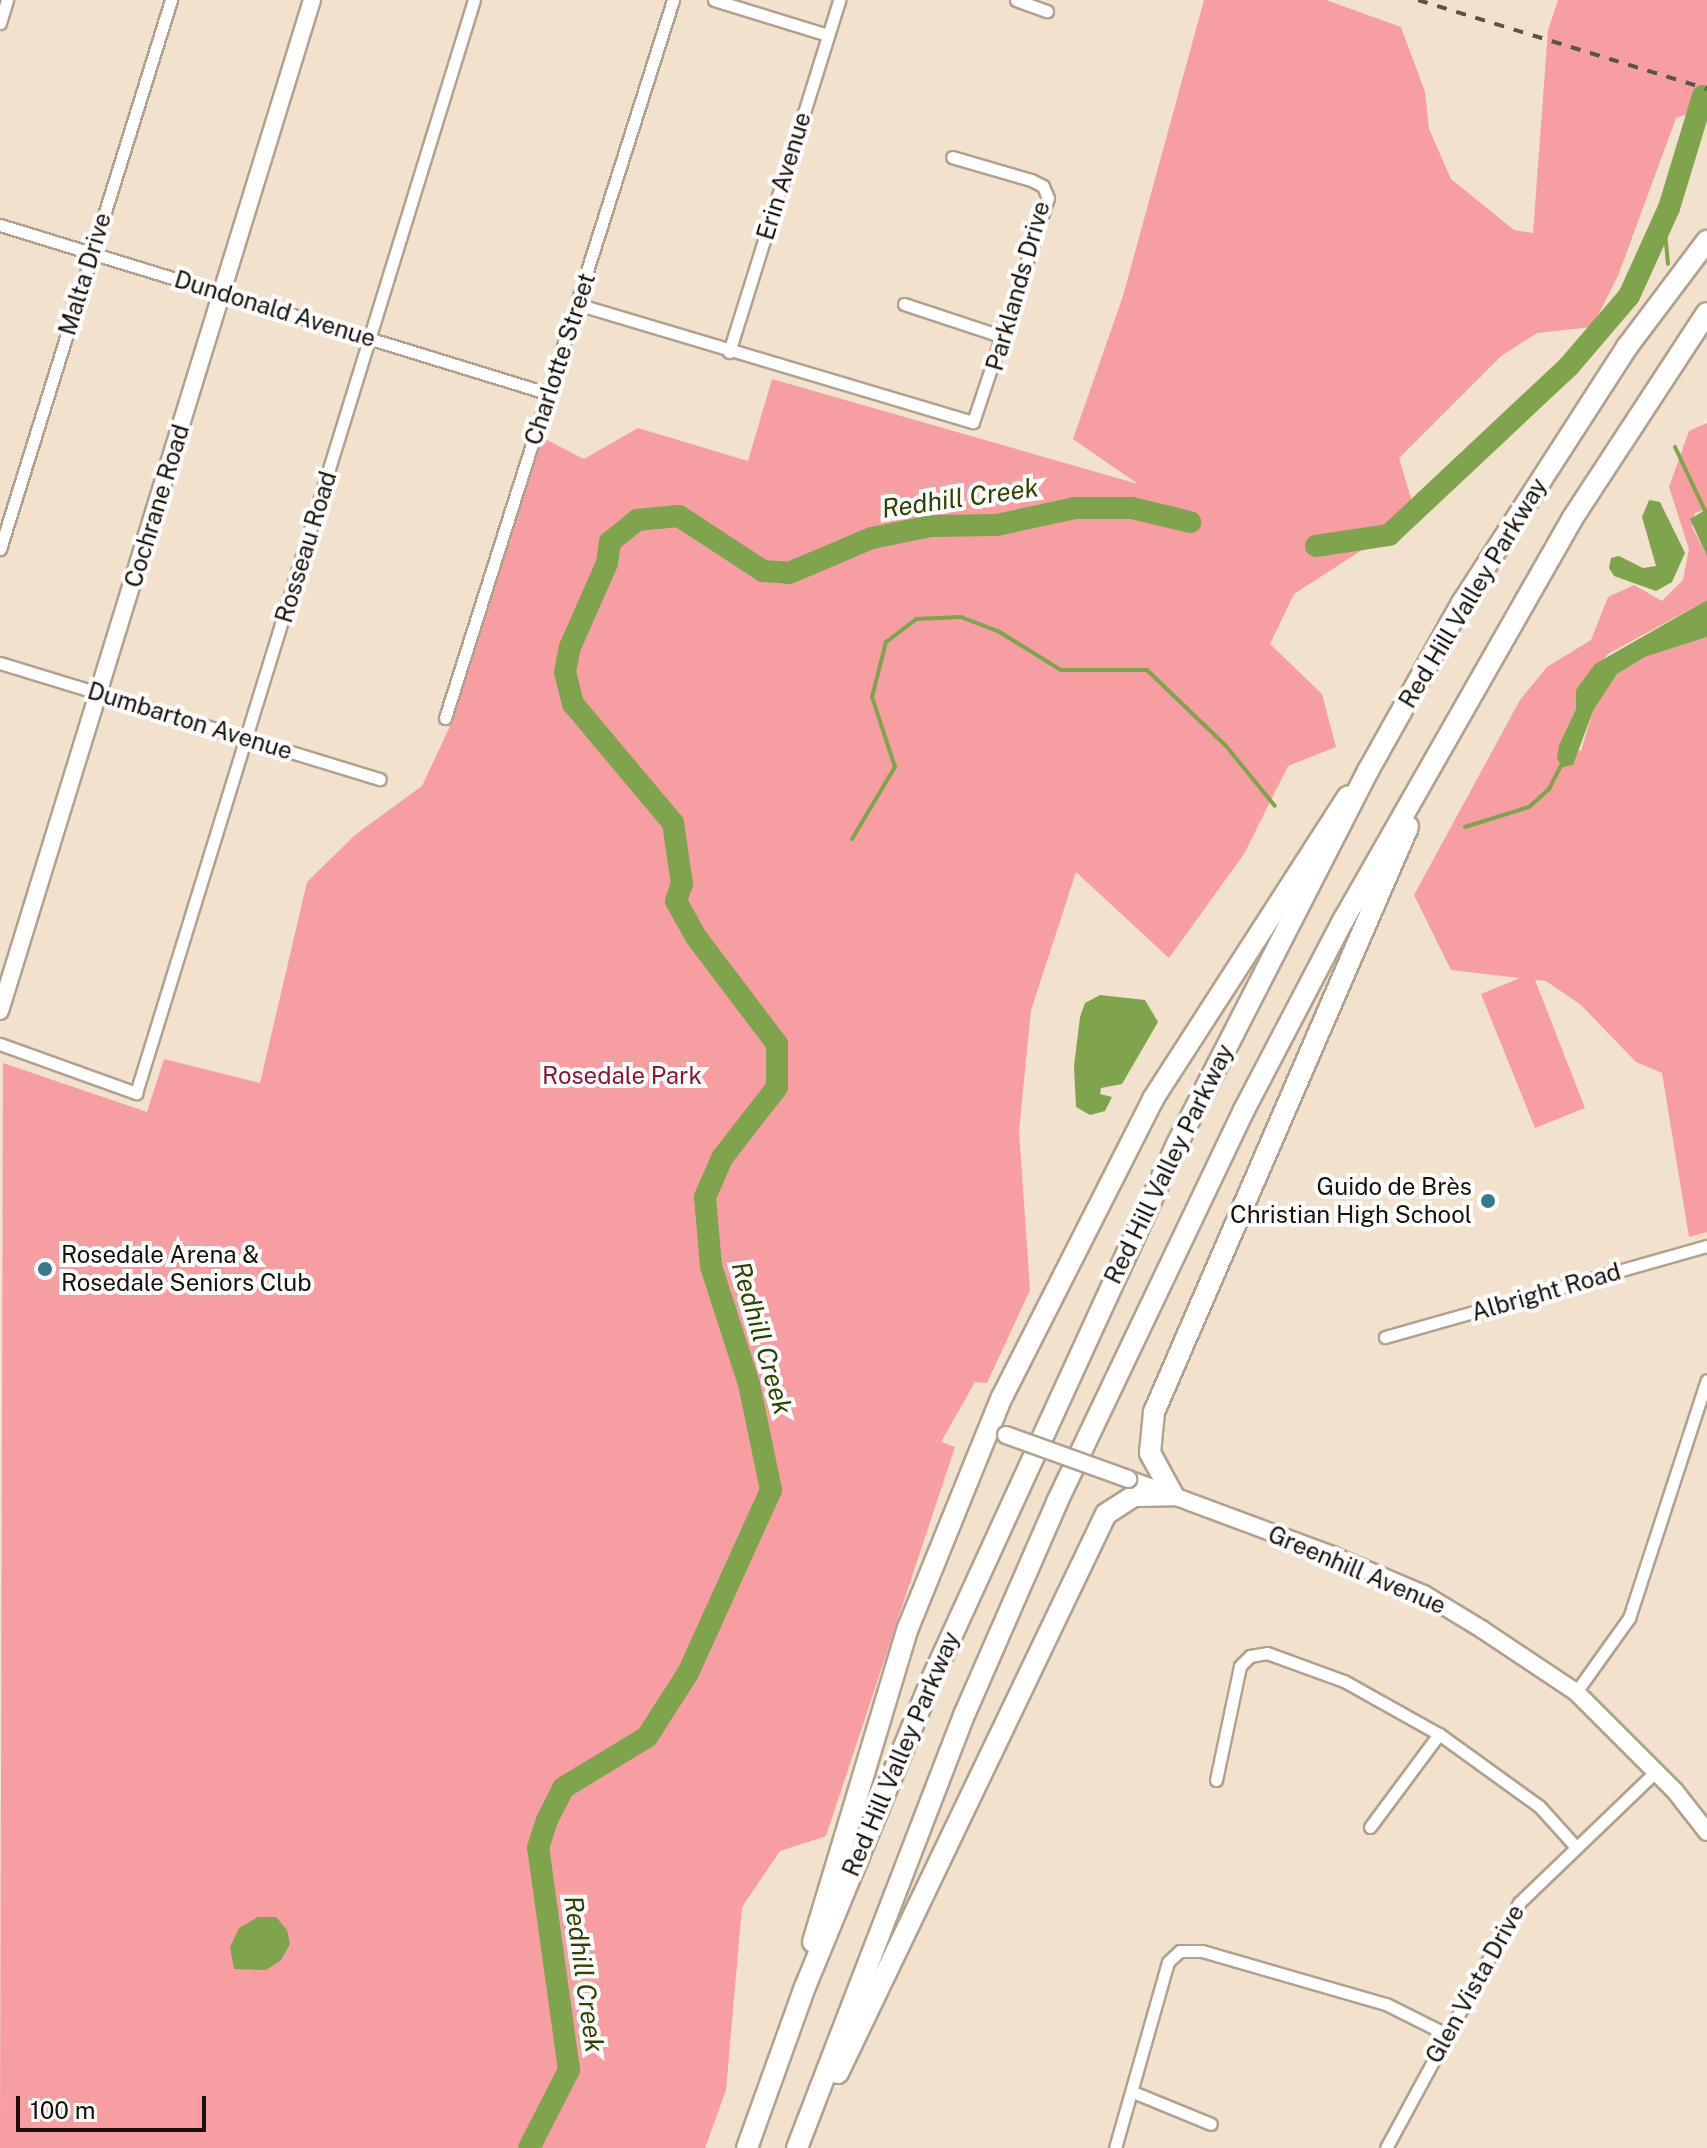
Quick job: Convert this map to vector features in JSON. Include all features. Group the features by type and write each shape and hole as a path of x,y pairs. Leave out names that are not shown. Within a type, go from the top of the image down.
{"highway":[{"name":"Red Hill Valley Parkway","path":"747,2148 805,1987 930,1683 1095,1315 1368,771 1462,603 1627,347 1707,241"},
{"name":"Red Hill Valley Parkway","path":"799,2148 936,1782 1069,1475 1244,1110 1441,747 1580,505 1707,313"},
{"path":"799,2148 1106,1514 1117,1502 1134,1496 1173,1495 1150,1453 1154,1412 1441,747"},
{"path":"805,1987 816,1927 908,1628 997,1432 1153,1099 1318,838 1368,771"}],"street":[{"path":"0,23 7,0"},
{"name":"Malta Drive","path":"0,549 171,0"},
{"name":"Cochrane Road","path":"0,1011 312,0"},
{"name":"Rosseau Road","path":"0,1044 136,1093 474,0"},
{"name":"Charlotte Street","path":"445,718 512,496 580,305 673,0"},
{"path":"714,0 828,35"},
{"name":"Erin Avenue","path":"729,352 839,0"},
{"path":"1016,0 1047,11"},
{"name":"Parklands Drive","path":"729,352 965,423 979,415 1048,198 1043,186 1031,180 952,157"},
{"name":"Dundonald Avenue","path":"0,225 550,394"},
{"path":"904,304 1004,337"},
{"path":"580,305 729,352"},
{"name":"Dumbarton Avenue","path":"0,663 380,779"},
{"name":"Albright Road","path":"1385,1337 1707,1246"},
{"path":"1576,1692 1629,1618 1707,1380"},
{"name":"Greenhill Avenue","path":"997,1432 1173,1495 1424,1594 1576,1692 1656,1771 1707,1832"},
{"path":"1216,1780 1240,1666 1250,1656 1267,1653 1344,1681 1439,1734 1539,1806 1575,1846"},
{"path":"1370,1827 1439,1734"},
{"name":"Glen Vista Drive","path":"1388,2144 1519,1903 1656,1771"},
{"path":"1115,2148 1168,1962 1180,1951 1202,1951 1386,2004 1446,2034"},
{"path":"1133,2092 1211,2124"},
{"path":"1388,2144 1402,2148"}],"green space":[{"name":"Rosedale Park","path":"1204,0 1326,0 1401,27 1425,92 1429,129 1451,179 1514,230 1533,233 1548,30 1558,0 1707,0 1707,107 1676,118 1618,276 1592,327 1537,333 1501,356 1399,458 1416,515 1294,594 1270,644 1322,694 1336,747 1288,766 1244,854 1169,958 1076,872 1031,1010 1019,1131 1030,1290 987,1383 975,1382 941,1442 955,1447 826,1836 780,1851 742,1907 726,2090 705,2148 0,2148 3,1063 147,1112 164,1059 260,1083 307,882 355,835 422,786 452,722 522,488 543,438 584,459 638,428 748,461 772,379 1138,484 1073,439 1123,296"},
{"path":"1707,423 1707,509 1695,513 1692,527 1707,556 1707,600 1608,654 1576,690 1576,709 1559,745 1581,751 1593,711 1617,674 1645,657 1707,637 1707,1232 1689,1237 1662,1073 1636,1062 1581,1005 1546,981 1535,980 1585,1108 1535,1128 1481,994 1520,978 1451,970 1414,895 1520,700 1547,667 1591,640 1608,597 1634,585 1662,601 1683,580 1689,549 1669,487 1689,431"}],"shaded area":[{"path":"1649,500 1660,502 1685,553 1672,582 1656,591 1614,576 1609,568 1611,558 1619,556 1643,568 1656,566 1642,517"},
{"path":"1707,509 1707,556 1690,519"},
{"path":"1707,600 1707,637 1645,657 1617,674 1593,711 1573,765 1563,767 1557,759 1559,745 1576,709 1576,690 1595,664"},
{"path":"1100,995 1145,1000 1158,1022 1122,1084 1101,1088 1100,1094 1112,1097 1105,1111 1090,1115 1076,1107 1074,1066 1080,1017 1085,1003"},
{"path":"258,1917 276,1917 287,1930 290,1944 281,1960 266,1970 234,1969 230,1947 239,1928"}],"waterway":[{"name":"Redhill Creek","path":"1316,546 1389,535 1569,366 1629,296 1669,208 1703,96"},
{"path":"1664,221 1668,264"},
{"path":"1675,447 1707,515"},
{"name":"Redhill Creek","path":"529,2148 569,2070 538,1848 547,1820 563,1788 647,1737 688,1673 771,1490 749,1384 711,1266 705,1197 722,1158 777,1087 777,1044 696,937 676,901 682,884 673,823 573,704 565,672 570,647 607,563 610,542 637,520 679,516 763,571 789,573 872,538 931,526 997,525 1075,508 1132,508 1190,522"},
{"path":"852,839 895,767 872,697 886,642 916,619 961,617 998,631 1061,670 1147,670 1226,746 1275,806"},
{"path":"1465,827 1529,807 1549,789 1563,761"}],"railway":[{"path":"1418,0 1707,89"}],"place":[{"name":"Guido de Brès Christian High School","path":"1488,1201"},
{"name":"Rosedale Arena & Rosedale Seniors Club","path":"45,1269"}]}
